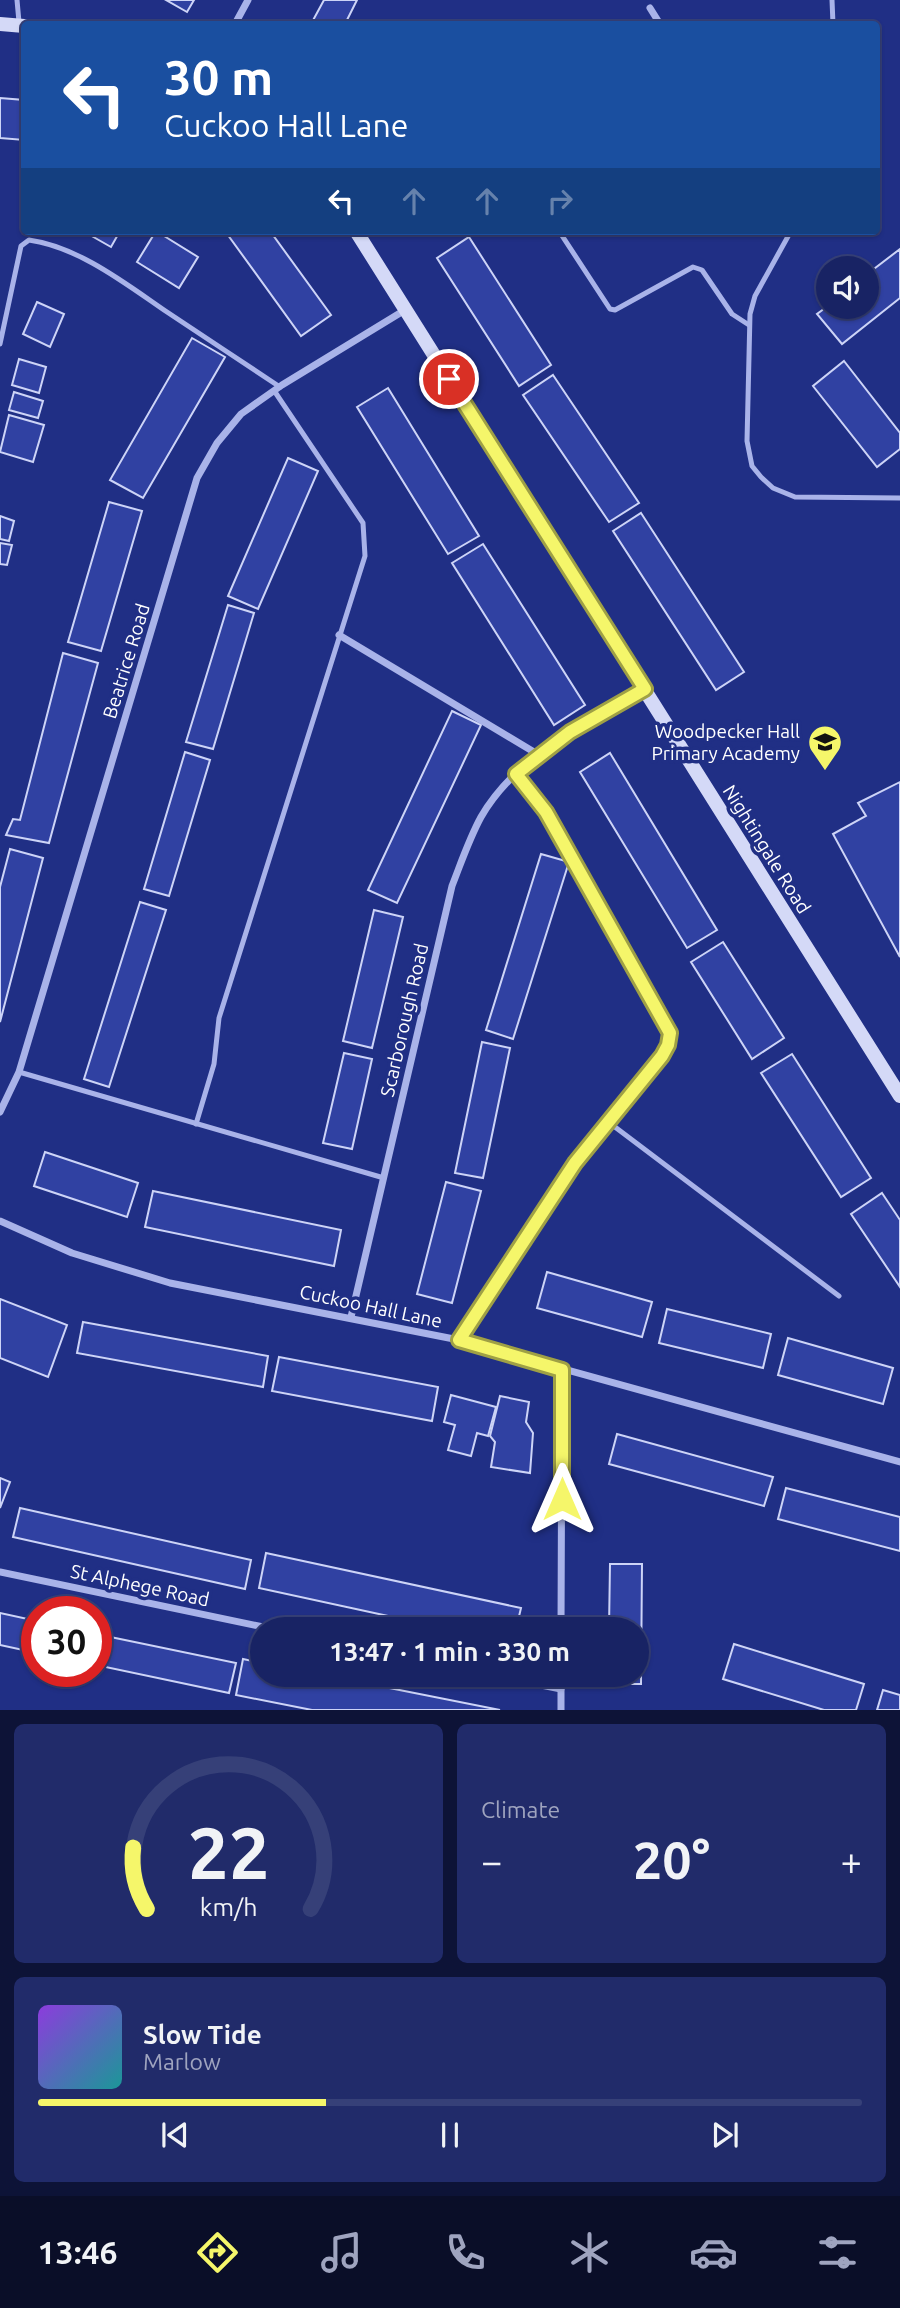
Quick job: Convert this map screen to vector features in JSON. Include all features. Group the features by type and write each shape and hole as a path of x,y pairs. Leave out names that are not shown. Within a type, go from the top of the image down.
{"main road":[{"path":"0,24 21,26"},
{"name":"Nightingale Road","path":"364,235 405,310 900,1096"}],"street":[{"path":"237,21 248,0"},
{"path":"650,8 658,21"},
{"name":"Beatrice Road","path":"0,1111 19,1072 197,478 217,443 241,414 405,310"},
{"path":"339,635 539,755"},
{"name":"Scarborough Road","path":"351,1317 452,886 481,817 516,774 539,755 570,732 645,689"},
{"name":"Cuckoo Hall Lane","path":"0,1221 72,1253 170,1283 459,1340 900,1462"},
{"path":"561,1617 562,1370"},
{"name":"St Alphege Road","path":"0,1572 250,1624"},
{"path":"551,1687 561,1689 561,1710"}],"lane":[{"path":"17,0 21,21"},
{"path":"832,0 834,21"},
{"path":"562,235 610,309 615,310 693,267 702,270 732,314 749,325"},
{"path":"789,235 755,296 749,325 747,441 752,466 772,488 794,497 900,498"},
{"path":"0,344 21,246 29,240 42,242 78,256 125,284 277,390 363,523 365,556 285,817 219,1018 214,1064 196,1124"},
{"path":"459,1340 575,1163 662,1056 670,1033 546,812 516,774"},
{"path":"19,1072 383,1178"},
{"path":"607,1121 839,1296"}],"building":[{"path":"166,0 194,0 187,12"},
{"path":"324,0 357,0 346,21 313,21"},
{"path":"0,98 21,100 21,140 0,138"},
{"path":"90,235 118,235 111,247"},
{"path":"154,235 162,235 198,257 179,288 137,262"},
{"path":"228,235 273,235 331,315 301,336"},
{"path":"469,237 551,365 519,386 437,258"},
{"path":"900,249 900,298 879,315 879,265"},
{"path":"37,302 64,314 50,347 23,334"},
{"path":"821,319 874,319 842,344"},
{"path":"192,338 225,357 143,498 110,480"},
{"path":"19,359 46,367 39,393 12,385"},
{"path":"844,361 900,433 900,449 877,467 813,386"},
{"path":"553,375 639,503 609,522 523,395"},
{"path":"388,388 479,536 448,554 357,407"},
{"path":"14,392 43,401 38,418 9,410"},
{"path":"9,415 44,425 33,462 0,452"},
{"path":"288,458 318,471 258,609 228,596"},
{"path":"109,502 142,511 101,651 68,642"},
{"path":"641,513 744,672 716,690 613,531"},
{"path":"0,516 14,521 9,541 0,539"},
{"path":"0,543 12,545 7,565 0,564"},
{"path":"483,544 585,705 554,725 452,563"},
{"path":"228,605 254,613 213,749 186,742"},
{"path":"63,653 98,663 49,843 6,835 13,819 20,820"},
{"path":"452,711 481,725 397,903 368,890"},
{"path":"185,752 210,760 169,896 144,889"},
{"path":"610,753 717,930 687,948 580,772"},
{"path":"900,782 900,957 833,834 866,816 858,803"},
{"path":"10,849 43,858 0,1022 0,887"},
{"path":"541,854 569,862 513,1039 486,1030"},
{"path":"140,902 166,910 109,1087 84,1079"},
{"path":"374,910 403,917 372,1048 343,1041"},
{"path":"723,942 784,1038 752,1059 691,962"},
{"path":"482,1042 510,1048 483,1178 455,1173"},
{"path":"344,1053 372,1059 352,1149 323,1143"},
{"path":"792,1054 871,1178 841,1197 761,1073"},
{"path":"45,1152 138,1183 127,1217 34,1186"},
{"path":"446,1182 481,1191 452,1303 417,1294"},
{"path":"153,1191 341,1230 334,1266 145,1227"},
{"path":"882,1193 900,1220 900,1287 851,1214"},
{"path":"547,1272 652,1302 642,1337 537,1308"},
{"path":"0,1299 67,1325 48,1377 0,1358"},
{"path":"667,1309 771,1334 763,1368 659,1343"},
{"path":"83,1322 268,1356 263,1387 77,1353"},
{"path":"788,1338 893,1368 883,1404 778,1375"},
{"path":"279,1357 438,1387 432,1421 272,1391"},
{"path":"451,1395 496,1407 488,1436 477,1433 471,1456 448,1450 455,1425 444,1422"},
{"path":"500,1396 529,1402 526,1422 533,1433 530,1473 491,1467 495,1442 490,1436"},
{"path":"617,1434 773,1477 764,1506 609,1464"},
{"path":"0,1478 10,1482 0,1508"},
{"path":"786,1488 900,1517 900,1551 778,1519"},
{"path":"20,1508 251,1560 245,1589 13,1537"},
{"path":"266,1553 521,1608 519,1617 393,1617 259,1588"},
{"path":"610,1564 642,1564 642,1617 609,1617"},
{"path":"0,1613 21,1618 21,1650 0,1645"},
{"path":"112,1637 236,1663 229,1693 112,1668"},
{"path":"734,1644 864,1684 856,1710 824,1710 723,1679"},
{"path":"243,1659 250,1660 250,1687 384,1687 500,1710 312,1710 236,1695"},
{"path":"883,1690 900,1695 900,1710 877,1710"}],"place":[{"name":"Woodpecker Hall Primary Academy","path":"825,772"}],"route":[{"path":"449,379 645,689 570,732 516,774 546,812 670,1033 662,1056 575,1163 459,1340 562,1370 562,1499"}]}
